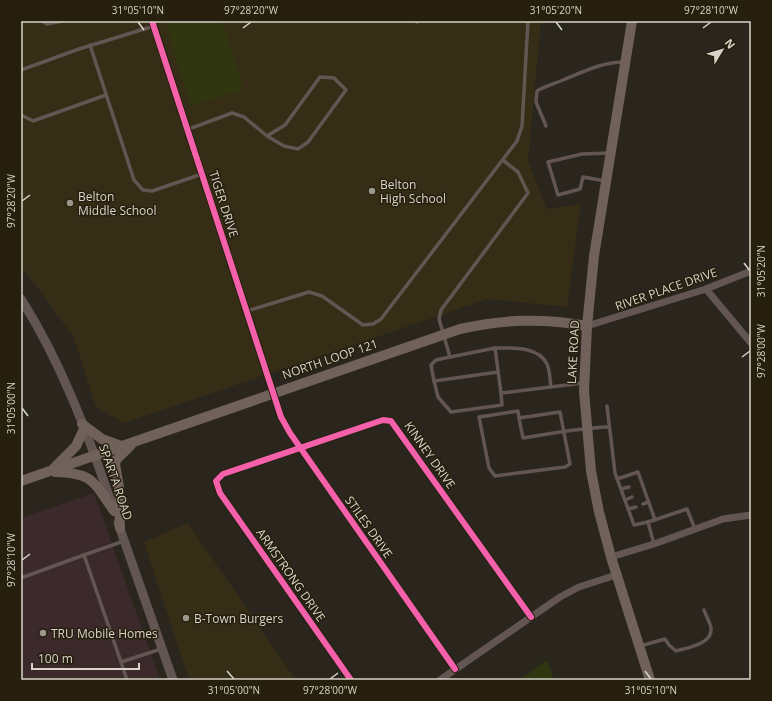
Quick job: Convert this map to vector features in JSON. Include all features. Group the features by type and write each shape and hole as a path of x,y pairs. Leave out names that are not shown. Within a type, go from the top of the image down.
{"main road":[{"name":"LAKE ROAD","path":"632,21 594,256 587,326 584,383 587,428 595,492 616,575 650,680"},
{"name":"NORTH LOOP 121","path":"21,481 443,334 481,324 512,321 554,320 587,326"},
{"path":"49,471 76,446 83,427 102,439 121,446"},
{"path":"120,528 119,487 115,464 116,460 137,441"},
{"path":"49,471 84,475 99,489 114,511"}],"street":[{"name":"TIGER DRIVE","path":"153,23 189,129 272,394"},
{"name":"RIVER PLACE DRIVE","path":"587,326 706,289 751,271"},
{"path":"706,289 751,343"},
{"name":"SPARTA ROAD","path":"21,298 48,345 96,455 173,680"},
{"name":"STILES DRIVE","path":"272,394 281,416 301,449 455,669"},
{"name":"KINNEY DRIVE","path":"216,481 223,474 301,449 383,420 391,420 531,616"},
{"name":"ARMSTRONG DRIVE","path":"216,481 222,497 351,680"},
{"path":"611,557 654,544 723,519 751,515"},
{"path":"440,680 531,616 579,587 616,575"}],"lane":[{"path":"42,21 47,24 62,21"},
{"path":"247,311 309,292 315,293 363,325 373,324 381,319 504,161 517,142 522,126 528,21"},
{"path":"21,70 153,23"},
{"path":"90,45 134,180 142,190 152,191 203,174"},
{"path":"546,126 536,102 537,91 546,86 611,62 625,62"},
{"path":"189,129 232,113 244,117 267,136 284,146 298,149 308,142 346,90 334,78 320,77 285,125 267,136"},
{"path":"21,115 33,121 106,95"},
{"path":"606,181 583,177 580,189 558,195 548,162 582,154 610,153"},
{"path":"450,357 439,319 441,310 528,193 518,172 504,161"},
{"path":"495,348 502,405 451,412 438,396 431,365 436,360 495,348 527,350 538,354 548,366 551,387"},
{"path":"434,382 498,372"},
{"path":"500,393 584,383"},
{"path":"607,406 612,455 617,479 634,525 655,520 687,509 695,529"},
{"path":"519,418 560,412 563,432 570,464 568,466 495,476 489,468 479,417 518,411 519,418 523,438 563,432 587,428 609,427"},
{"path":"617,479 638,472 655,520"},
{"path":"636,484 642,482"},
{"path":"621,489 629,487"},
{"path":"640,494 645,492"},
{"path":"625,500 632,497"},
{"path":"643,504 649,502"},
{"path":"628,509 636,507"},
{"path":"648,522 654,544"},
{"path":"21,578 125,541"},
{"path":"84,555 127,680"},
{"path":"639,646 657,639 665,639 676,651 704,642 709,637 711,630 704,610"},
{"path":"121,662 162,648"}],"shaded area":[{"path":"21,21 541,21 528,161 547,209 581,204 567,307 488,299 124,423 96,407 73,336 21,266"},
{"path":"94,493 160,680 21,680 21,518"},
{"path":"188,523 296,680 189,680 144,542"}],"green space":[{"path":"165,21 223,21 243,90 191,106"},
{"path":"547,660 554,680 520,680"}],"cycle path":[{"path":"152,21 281,417 290,433 455,669"},
{"path":"351,680 220,493 216,481 223,474 383,420 391,421 531,617"}],"place":[{"name":"Belton High School","path":"372,191"},
{"name":"Belton Middle School","path":"70,203"},
{"name":"B-Town Burgers","path":"186,618"},
{"name":"TRU Mobile Homes","path":"43,633"}]}
